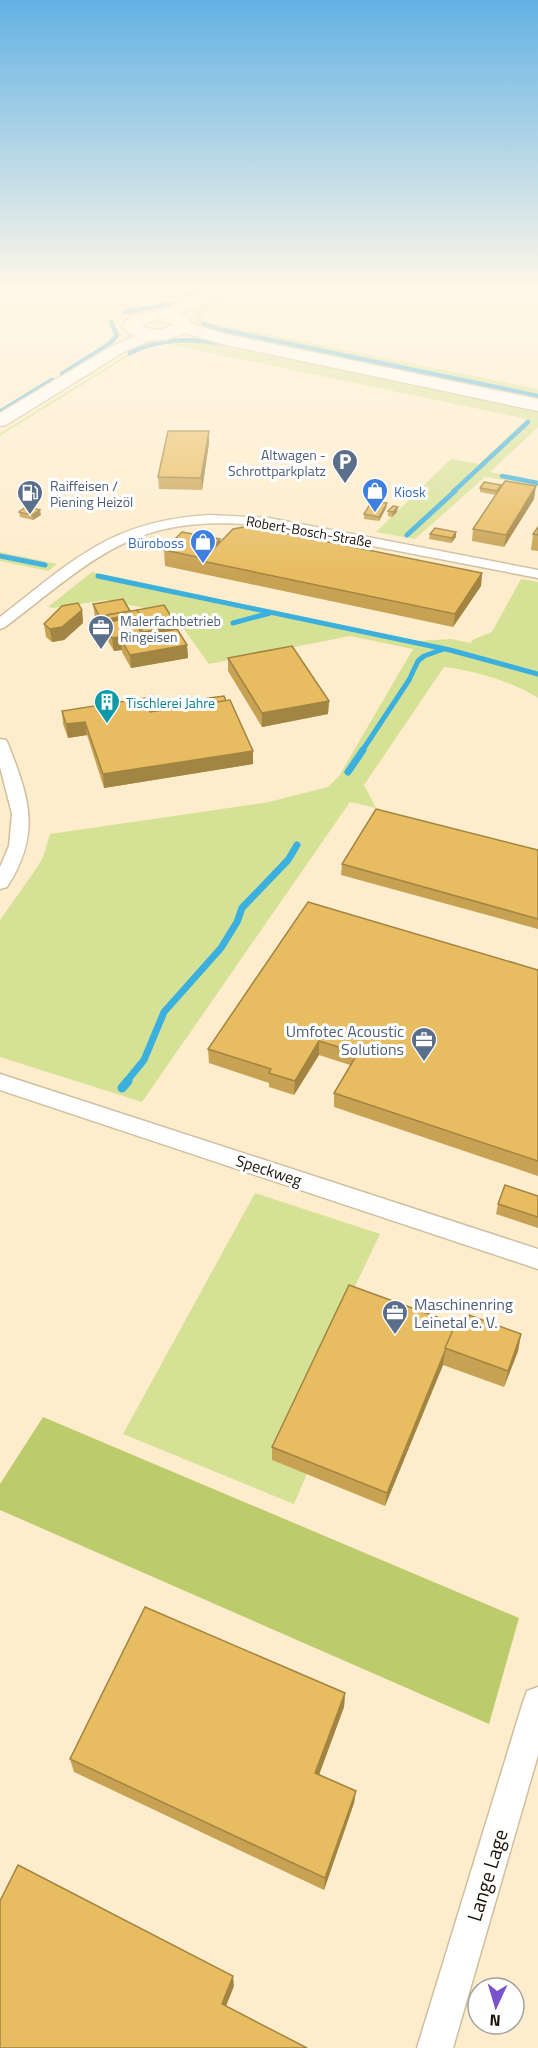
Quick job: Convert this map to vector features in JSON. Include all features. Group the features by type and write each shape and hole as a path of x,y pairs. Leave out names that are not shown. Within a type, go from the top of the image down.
{"main road":[{"path":"0,421 60,385"},
{"path":"440,385 538,405"}],"street":[{"name":"Robert-Bosch-Straße","path":"0,624 113,541 150,527 192,520 233,518 269,522 538,574"},
{"path":"0,744 20,796 23,828 12,863 0,882"},
{"name":"Speckweg","path":"0,1082 538,1258"},
{"name":"Lange Lage","path":"435,2048 538,1702"}],"green space":[{"path":"79,385 83,385 0,436 0,433"},
{"path":"362,385 420,385 538,409 538,427 490,472 538,481 538,486 485,477 415,539 376,532 451,459 479,464 527,419"},
{"path":"471,385 516,385 538,389 538,399"},
{"path":"0,552 57,564 48,571 0,561"},
{"path":"92,572 418,641 451,639 471,643 472,640 492,632 521,579 538,582 538,698 493,678 444,667 364,785 376,808 350,802 142,1102 0,1057 0,920 43,857 50,834 269,802 328,787 339,776 413,649 350,636 209,664 173,614 106,600 48,607"},
{"path":"255,1193 380,1234 272,1460 307,1474 294,1504 123,1434"},
{"path":"43,1417 519,1618 489,1724 0,1510 0,1484"}],"building":[{"path":"168,431 209,431 201,478 158,477"},
{"path":"505,481 536,486 506,535 473,529"},
{"path":"484,482 501,485 497,491 480,488"},
{"path":"372,501 387,503 379,517 364,514"},
{"path":"27,506 40,510 32,515 19,512"},
{"path":"393,506 398,507 393,512 388,511"},
{"path":"249,526 482,573 455,614 202,561 233,529"},
{"path":"435,528 456,532 452,538 430,534"},
{"path":"182,532 220,539 202,558 164,550"},
{"path":"123,599 130,611 107,615 107,618 101,619 93,604"},
{"path":"78,603 82,610 62,627 50,629 44,624 62,606"},
{"path":"164,605 177,626 172,624 147,628 137,610"},
{"path":"137,610 147,628 172,624 174,627 143,632 132,614 109,619 107,615"},
{"path":"133,617 141,633 112,638 104,623"},
{"path":"177,629 187,645 130,655 121,639"},
{"path":"292,646 329,701 262,713 228,658"},
{"path":"224,696 226,701 210,703 208,698"},
{"path":"145,698 150,712 230,700 253,751 103,774 85,722 66,724 62,711"},
{"path":"376,809 538,850 538,919 342,864"},
{"path":"308,902 538,970 538,1161 334,1093 358,1053 319,1041 295,1081 269,1073 271,1069 208,1049"},
{"path":"505,1185 538,1196 538,1217 498,1204"},
{"path":"349,1285 456,1324 387,1493 272,1447"},
{"path":"469,1315 521,1334 508,1371 445,1348 457,1321 466,1324"},
{"path":"145,1607 345,1693 315,1773 356,1791 325,1878 70,1759"},
{"path":"18,1865 233,1976 222,2004 307,2048 0,2048 0,1901"}],"waterway":[{"path":"0,412 45,385"},
{"path":"483,385 538,396"},
{"path":"453,492 528,422"},
{"path":"502,476 538,483"},
{"path":"407,535 455,491"},
{"path":"0,556 45,565"},
{"path":"98,576 450,650 538,674"},
{"path":"233,623 270,613"},
{"path":"362,751 409,680 418,661 424,656 441,650"},
{"path":"348,772 363,750"},
{"path":"126,1082 144,1060 164,1012 221,948 237,922 242,908 288,860 297,845"},
{"path":"122,1088 128,1081"}],"place":[{"name":"Altwagen - Schrottparkplatz","path":"345,485"},
{"name":"Kiosk","path":"375,514"},
{"name":"Raiffeisen / Piening Heizöl","path":"30,516"},
{"name":"Büroboss","path":"203,565"},
{"name":"Malerfachbetrieb Ringeisen","path":"101,651"},
{"name":"Tischlerei Jahre","path":"107,725"},
{"name":"Umfotec Acoustic Solutions","path":"424,1063"},
{"name":"Maschinenring Leinetal e. V.","path":"395,1336"}]}
